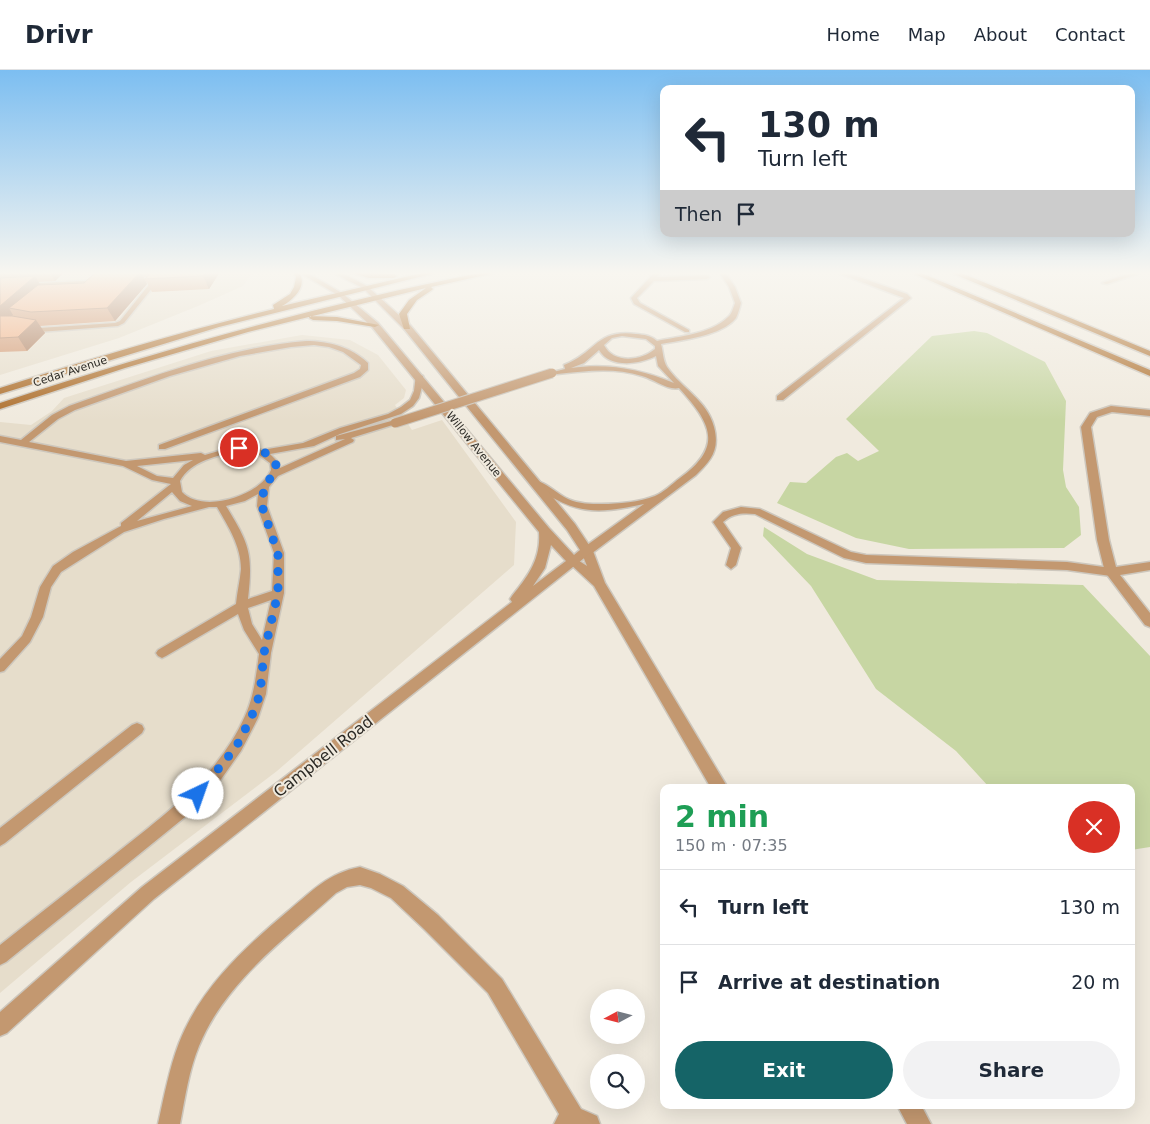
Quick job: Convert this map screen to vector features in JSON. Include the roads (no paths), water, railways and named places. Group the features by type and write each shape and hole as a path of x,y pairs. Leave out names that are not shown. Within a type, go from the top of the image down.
{"main road":[{"name":"Cedar Avenue","path":"0,391 118,354 235,321"},
{"name":"Cedar Avenue","path":"0,406 127,364 278,321"},
{"path":"348,321 375,325"},
{"path":"405,321 407,327"},
{"path":"1028,321 1150,373"},
{"path":"1071,321 1150,354"}],"street":[{"name":"Willow Avenue","path":"371,321 419,376 545,530 573,561 599,583"},
{"name":"Willow Avenue","path":"401,321 571,527 586,551 599,583 718,784"},
{"path":"1150,413 1111,409 1093,415 1086,426 1103,540 1111,572 1150,622"},
{"path":"498,620 536,574 547,546 545,530"},
{"name":"Campbell Road","path":"0,1026 148,893 586,551"},
{"path":"1111,572 1150,566"},
{"path":"169,1124 190,1043 207,1009 243,963 330,887 344,879 360,876 374,880 397,892 431,922 495,986 575,1122"},
{"path":"911,1109 920,1124"}],"lane":[{"path":"3,327 13,321"},
{"path":"3,327 21,326 39,330 116,325 123,321"},
{"path":"669,321 687,331"},
{"path":"0,667 26,639 37,617 46,587 57,570 77,554 120,530 161,516 240,499 264,486 274,474 368,432 567,367 581,360 607,338 622,334 640,335 648,337 658,347 704,334 728,321"},
{"path":"780,398 878,321"},
{"path":"24,442 55,417 72,408 199,365 244,353 291,345 322,344 345,350 365,365 364,370 357,375 162,447"},
{"path":"600,345 604,354 619,360"},
{"name":"Campbell Road","path":"567,367 649,358 658,347"},
{"name":"Campbell Road","path":"586,551 693,473 705,460 712,447 712,435 702,408 662,366 658,347"},
{"name":"Campbell Road","path":"630,361 670,376"},
{"path":"554,372 618,367 643,373 684,391"},
{"path":"305,445 405,408 416,397 419,376"},
{"path":"126,464 210,455 239,448 264,452 368,432"},
{"path":"0,439 24,442 126,464 156,478 176,483"},
{"path":"264,452 272,458 276,465 274,474"},
{"path":"120,530 176,483 183,471 194,462 210,455"},
{"path":"176,483 176,492 183,499 193,504 208,505"},
{"name":"Campbell Road","path":"535,484 565,501 591,507 617,506 657,499"},
{"path":"0,956 185,808 212,780 236,747 251,718 260,694 264,653 278,593 278,554 262,506 264,486"},
{"path":"220,504 238,534 245,558 246,580 242,606 249,631 264,653"},
{"path":"731,565 736,548 718,522 735,511 746,510 757,511 848,555 866,559 1067,566 1111,572"},
{"path":"162,654 242,606 278,593"},
{"path":"0,838 137,729"}]}
